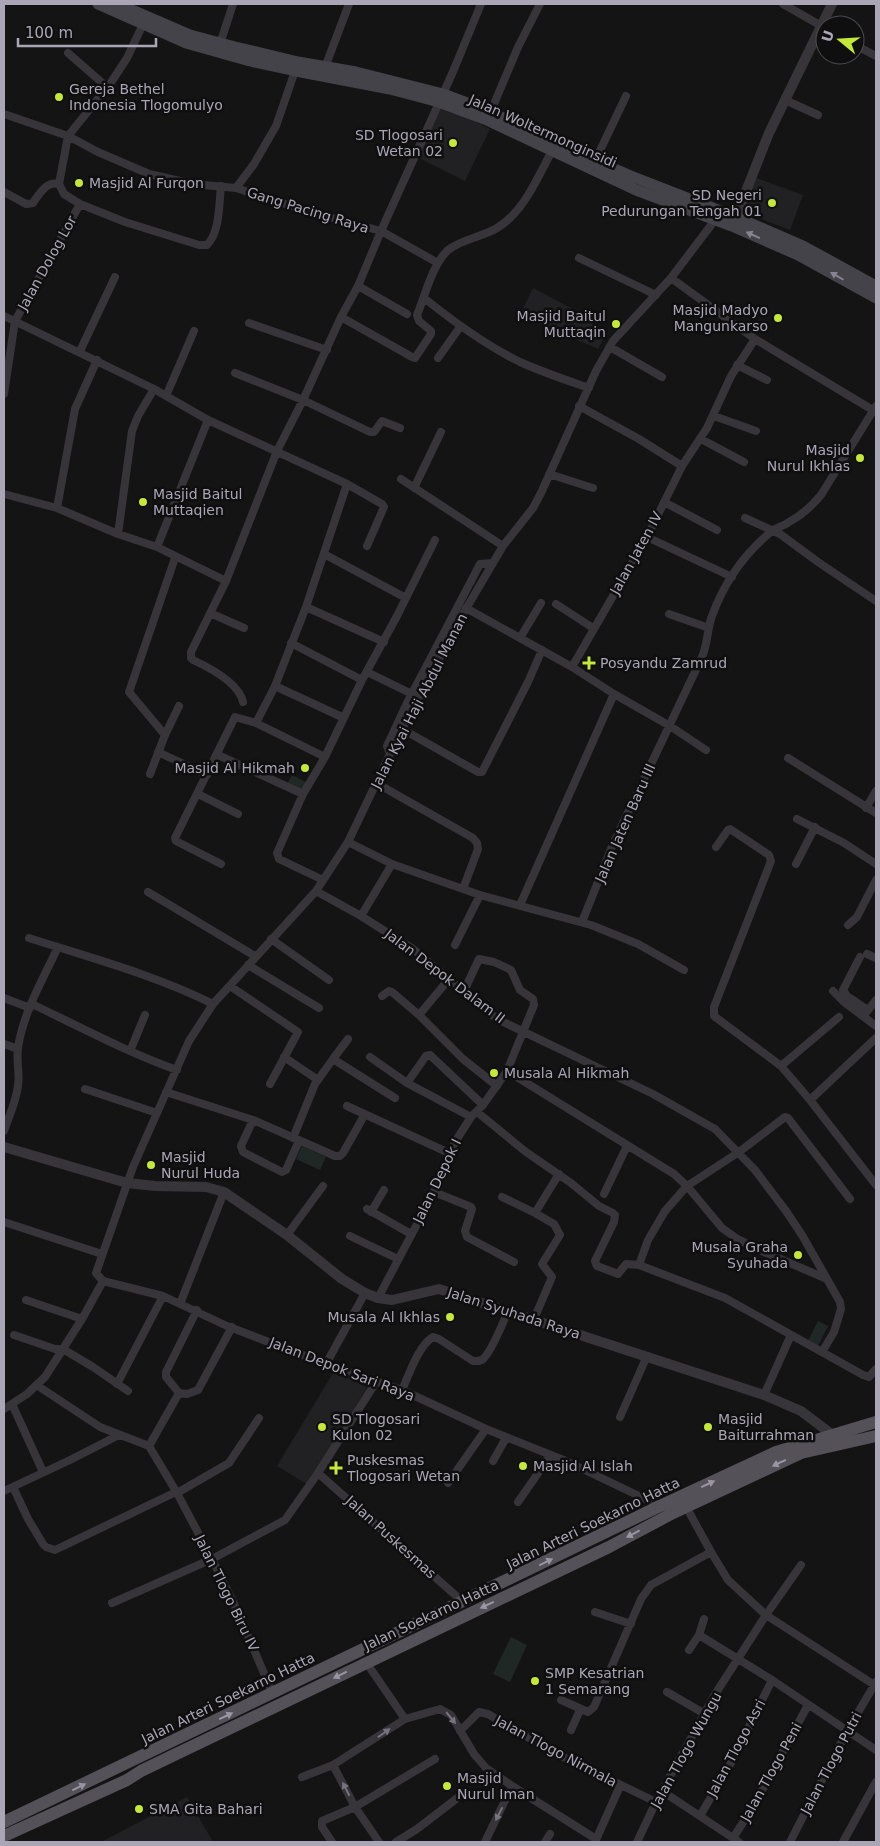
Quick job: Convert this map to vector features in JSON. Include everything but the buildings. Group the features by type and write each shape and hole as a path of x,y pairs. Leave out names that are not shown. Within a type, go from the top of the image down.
{"main road":[{"name":"Jalan Woltermonginsidi","path":"102,4 219,47 251,56 297,67 355,76 441,98 596,161 718,216"},
{"name":"Jalan Woltermonginsidi","path":"118,4 145,21"},
{"name":"Jalan Woltermonginsidi","path":"518,130 552,151 636,190 734,221 876,286"},
{"name":"Jalan Woltermonginsidi","path":"800,250 876,298"},
{"name":"Jalan Arteri Soekarno Hatta","path":"4,1822 64,1801 273,1694 363,1657 463,1602 660,1506 684,1502 776,1452 876,1422"},
{"name":"Jalan Soekarno Hatta","path":"4,1836 64,1801 127,1780 141,1771 363,1657 609,1547 673,1512 684,1502 801,1453 876,1436"}],"street":[{"path":"219,47 233,4"},
{"path":"323,71 349,4"},
{"path":"489,116 518,47 540,4"},
{"path":"783,4 815,22"},
{"path":"243,702 239,692 217,672 191,658 191,652 226,581 277,451 358,286 441,98 478,5"},
{"path":"4,192 30,204 33,203 45,187 51,183 59,184 68,136 107,87 127,58 145,21"},
{"path":"734,221 785,100 815,42"},
{"path":"865,50 876,56"},
{"path":"68,53 107,87"},
{"path":"236,188 254,164 276,126 297,67"},
{"path":"596,161 626,96"},
{"path":"785,100 818,115"},
{"name":"Gang Pacing Raya","path":"4,114 68,136 98,152 148,174 193,184 236,188 310,212 381,231 438,263"},
{"path":"342,317 414,358 431,332 417,318 438,263 449,250 464,241 497,228 511,216 522,204 552,151"},
{"name":"Jalan Dolog Lor","path":"4,394 15,321 80,204 64,194 59,184"},
{"path":"80,204 125,222 199,245 207,245 213,240 215,232 221,186"},
{"name":"Jalan Kyai Haji Abdul Manan","path":"127,1183 189,1041 213,1004 316,891 348,842 402,729 415,696 503,546 533,508 580,406 613,341 671,278 718,216"},
{"path":"579,258 656,295"},
{"path":"80,351 115,277"},
{"path":"671,278 755,339 875,410"},
{"path":"358,286 407,314"},
{"path":"424,298 460,327 521,362 589,388"},
{"path":"4,316 154,388 208,420 347,484 383,506 367,546"},
{"path":"249,323 327,350"},
{"path":"438,358 460,327"},
{"path":"166,396 194,331"},
{"name":"Jalan Jaten IV","path":"572,667 647,537 682,466 714,416 737,366 755,339"},
{"path":"610,347 662,377"},
{"path":"57,508 75,409 97,360"},
{"path":"737,366 767,380"},
{"path":"235,373 303,400 370,432 374,432 382,421 400,428"},
{"path":"118,534 132,431 154,388"},
{"path":"580,406 682,466"},
{"name":"Jalan Jaten Baru III","path":"582,922 613,844 702,657 712,614 732,577 743,559 774,530 812,506 875,410"},
{"path":"714,416 756,431"},
{"path":"157,548 208,420"},
{"path":"414,488 441,432"},
{"path":"701,439 744,462"},
{"path":"549,474 593,488"},
{"path":"401,479 503,546"},
{"path":"256,723 275,686 306,606 347,484"},
{"path":"4,494 57,508 157,548 226,581"},
{"path":"664,502 717,530"},
{"path":"745,518 774,530 876,601"},
{"path":"647,537 732,577"},
{"path":"323,880 279,859 277,856 282,840 435,540"},
{"path":"324,554 406,598"},
{"path":"165,734 129,692 175,558"},
{"path":"390,754 387,746 415,696 480,564 492,564"},
{"path":"520,638 541,603"},
{"path":"556,604 593,628"},
{"path":"306,606 384,642"},
{"path":"466,608 572,667 706,750"},
{"path":"210,614 244,628"},
{"path":"669,614 709,628"},
{"path":"291,643 362,680"},
{"path":"402,729 478,772 482,772 528,682 542,650"},
{"path":"366,672 415,696"},
{"path":"275,686 344,718"},
{"path":"520,905 614,694"},
{"path":"150,774 165,734 179,706"},
{"path":"221,864 175,840 236,717 256,723 325,757"},
{"path":"158,752 207,775"},
{"path":"218,755 304,794"},
{"path":"788,758 876,813"},
{"path":"376,783 473,838 477,843 476,855 462,889"},
{"path":"866,808 876,791"},
{"path":"198,794 238,814"},
{"path":"797,819 844,843 876,864"},
{"path":"796,864 815,827"},
{"path":"716,847 730,829 771,858 714,1007 714,1016 781,1066 876,1185"},
{"path":"348,842 392,864 462,889 582,922 638,944 684,970"},
{"path":"361,916 392,864"},
{"path":"848,925 857,916 876,880"},
{"name":"Jalan Depok Dalam II","path":"316,891 361,916 413,949 497,1018 653,1094 715,1129 755,1170 802,1235 840,1302 841,1309 834,1332 822,1352"},
{"path":"148,892 256,956"},
{"path":"455,945 480,895"},
{"path":"29,938 189,992 213,1004"},
{"path":"271,939 329,980"},
{"path":"4,1130 18,1088 20,1069 18,1049 31,1006 58,947"},
{"path":"876,958 864,955 843,990 876,1026"},
{"name":"Jalan Depok I","path":"378,1298 434,1192 449,1154 474,1114 483,1105 507,1071 533,1010 534,1000 520,990 511,970 494,962 479,959 464,991"},
{"path":"248,964 319,1008"},
{"path":"419,1015 449,979"},
{"path":"230,986 298,1032 270,1084"},
{"path":"382,996 389,991 392,992 419,1015 463,1059 497,1086"},
{"path":"833,991 866,1013"},
{"path":"4,998 31,1006 177,1070"},
{"path":"866,1013 876,1000"},
{"path":"130,1051 144,1015"},
{"path":"781,1066 839,1017"},
{"path":"810,1100 876,1038"},
{"path":"253,1120 241,1146 242,1152 282,1172 286,1170 318,1080 348,1039"},
{"path":"4,1044 18,1049"},
{"path":"407,1083 426,1056 430,1055 483,1105"},
{"path":"284,1057 318,1080"},
{"path":"370,1057 407,1083 474,1114 559,1174 614,1216 614,1222 596,1264 617,1274 626,1264 639,1265 725,1298 869,1377 876,1369"},
{"path":"332,1059 396,1098"},
{"path":"507,1071 674,1174 687,1186 722,1228 736,1238 757,1250 826,1279"},
{"path":"85,1089 157,1113"},
{"path":"166,1092 253,1120 326,1153 340,1156 365,1114"},
{"path":"348,1106 449,1154"},
{"path":"639,1265 648,1240 665,1211 687,1186 739,1152 786,1117 850,1200"},
{"path":"604,1194 627,1146"},
{"name":"Jalan Syuhada Raya","path":"4,1147 127,1183 155,1186 206,1187 224,1192 287,1235 342,1279 365,1293 378,1298 392,1300 439,1288 764,1395 801,1411 834,1436"},
{"path":"535,1213 559,1174"},
{"path":"4,1409 38,1386 82,1319 103,1281 96,1273 127,1183"},
{"path":"287,1235 323,1186"},
{"path":"384,1190 369,1210 411,1234"},
{"path":"180,1304 224,1192"},
{"path":"434,1192 471,1207 472,1210 465,1231 466,1237 514,1262"},
{"path":"502,1197 554,1224 560,1235 542,1264 551,1274 552,1280 534,1319"},
{"path":"4,1222 102,1254"},
{"path":"350,1236 398,1259"},
{"name":"Jalan Depok Sari Raya","path":"103,1281 163,1296 232,1327 326,1364 402,1390 506,1438 566,1461 673,1512"},
{"path":"326,1364 365,1293"},
{"path":"118,1384 163,1296"},
{"path":"26,1300 82,1319"},
{"path":"179,1393 166,1377 166,1372 197,1310"},
{"path":"402,1390 422,1346 433,1338 439,1339 473,1360 479,1362 484,1359 508,1311"},
{"path":"179,1393 195,1392 198,1390 232,1327"},
{"path":"14,1335 55,1350 63,1349 128,1391"},
{"path":"764,1395 791,1335"},
{"path":"620,1417 647,1356"},
{"path":"112,1603 212,1559 284,1520 318,1473 376,1382"},
{"path":"38,1386 100,1426 118,1435 149,1446 179,1393"},
{"path":"12,1404 43,1472"},
{"path":"13,1487 28,1519 46,1547 54,1550 177,1493 229,1463 258,1418"},
{"path":"448,1482 486,1429"},
{"path":"4,1491 118,1435"},
{"path":"493,1461 506,1438"},
{"name":"Jalan Tlogo Biru IV","path":"149,1446 177,1493 212,1559 234,1604 273,1694"},
{"path":"518,1502 550,1456"},
{"name":"Jalan Puskesmas","path":"318,1473 463,1602"},
{"path":"684,1502 728,1580 766,1615 876,1684"},
{"path":"561,1700 588,1712 594,1707 641,1599 652,1585 711,1552"},
{"name":"Jalan Tlogo Wungu","path":"638,1842 656,1802 714,1696 801,1565"},
{"path":"595,1612 631,1624"},
{"path":"689,1650 699,1635 704,1619"},
{"path":"699,1635 772,1680 876,1750"},
{"path":"363,1657 404,1719"},
{"name":"Jalan Tlogo Asri","path":"700,1816 732,1761 772,1680"},
{"name":"Jalan Tlogo Putri","path":"790,1842 847,1730 876,1684"},
{"path":"667,1692 705,1714"},
{"name":"Jalan Tlogo Peni","path":"736,1840 808,1704"},
{"path":"302,1776 333,1765 404,1719 440,1709 451,1715 474,1754 486,1768 595,1841 620,1786"},
{"path":"571,1730 580,1710"},
{"name":"Jalan Tlogo Nirmala","path":"460,1731 479,1712 483,1712 553,1752 656,1802"},
{"path":"332,1842 322,1828 322,1821 354,1807 435,1758"},
{"path":"333,1765 354,1807 379,1842"},
{"path":"843,1842 876,1782"},
{"path":"485,1842 512,1786"},
{"path":"662,1792 736,1840"},
{"path":"396,1842 417,1829 460,1796"},
{"path":"545,1842 550,1834"}],"shaded area":[{"name":"SD Tlogosari Wetan 02","path":"442,106 490,129 465,181 417,157"},
{"name":"SD Negeri Pedurungan Tengah 01","path":"754,177 803,195 790,230 741,211"},
{"path":"533,288 588,317 598,326 606,334 598,349 520,315"},
{"path":"292,775 308,783 302,795 286,786"},
{"path":"302,1146 326,1157 320,1170 296,1159"},
{"path":"818,1321 828,1326 818,1346 808,1341"},
{"name":"SD Tlogosari Kulon 02","path":"336,1368 367,1387 308,1485 277,1466"},
{"path":"511,1637 527,1645 510,1682 493,1674"},
{"path":"187,1797 213,1842 101,1842"}],"place":[{"name":"Gereja Bethel Indonesia Tlogomulyo","path":"59,97"},
{"name":"SD Tlogosari Wetan 02","path":"453,143"},
{"name":"Masjid Al Furqon","path":"79,183"},
{"name":"SD Negeri Pedurungan Tengah 01","path":"772,203"},
{"name":"Masjid Madyo Mangunkarso","path":"778,318"},
{"name":"Masjid Baitul Muttaqin","path":"616,324"},
{"name":"Masjid Nurul Ikhlas","path":"860,458"},
{"name":"Masjid Baitul Muttaqien","path":"143,502"},
{"name":"Posyandu Zamrud","path":"589,663"},
{"name":"Masjid Al Hikmah","path":"305,768"},
{"name":"Musala Al Hikmah","path":"494,1073"},
{"name":"Masjid Nurul Huda","path":"151,1165"},
{"name":"Musala Graha Syuhada","path":"798,1255"},
{"name":"Musala Al Ikhlas","path":"450,1317"},
{"name":"SD Tlogosari Kulon 02","path":"322,1427"},
{"name":"Masjid Baiturrahman","path":"708,1427"},
{"name":"Masjid Al Islah","path":"523,1466"},
{"name":"Puskesmas Tlogosari Wetan","path":"336,1468"},
{"name":"SMP Kesatrian 1 Semarang","path":"535,1681"},
{"name":"Masjid Nurul Iman","path":"447,1786"},
{"name":"SMA Gita Bahari","path":"139,1809"}]}
